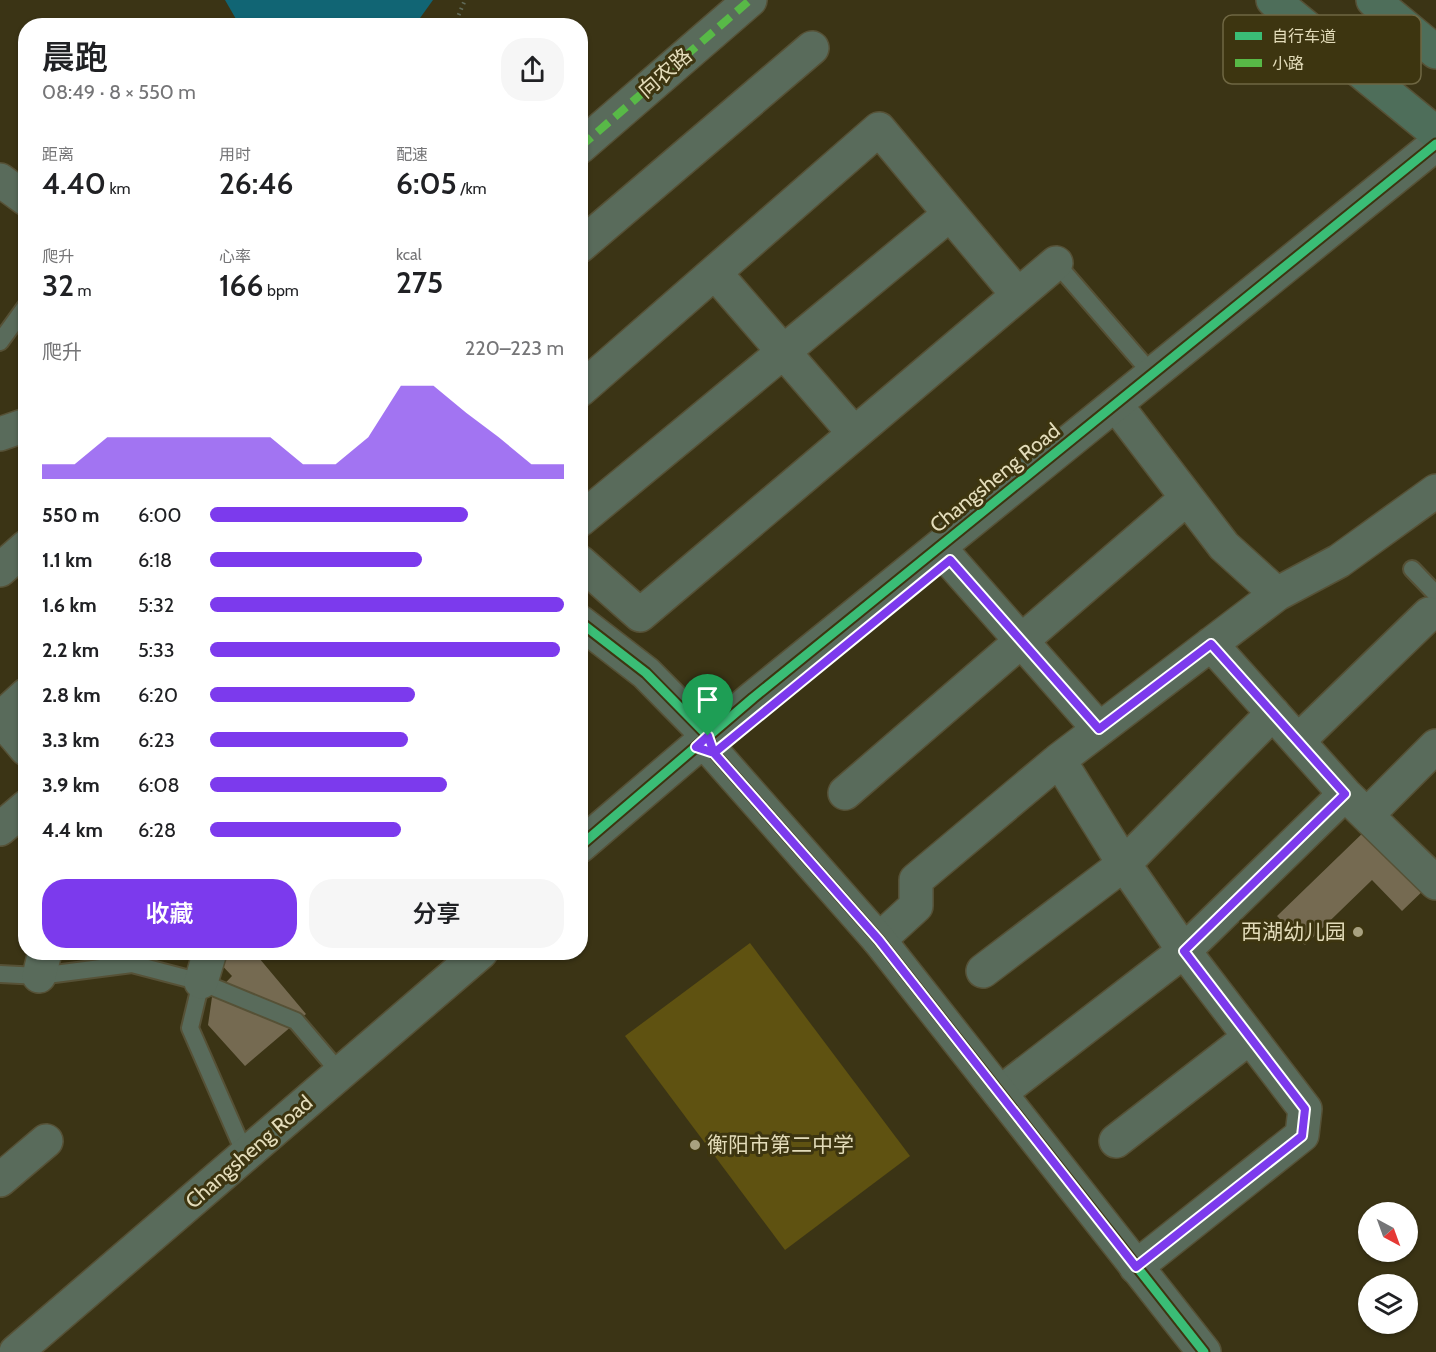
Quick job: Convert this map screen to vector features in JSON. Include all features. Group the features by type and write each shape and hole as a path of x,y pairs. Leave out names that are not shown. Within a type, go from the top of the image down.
{"main road":[{"path":"1273,0 1291,15"},
{"path":"1373,0 1391,15"},
{"path":"1421,40 1436,52"},
{"path":"1376,84 1436,133"}],"street":[{"name":"向农路","path":"588,140 750,0"},
{"path":"588,239 812,48"},
{"path":"588,383 879,129 1018,295"},
{"name":"Changsheng Road","path":"588,840 706,745 1152,374 1436,144"},
{"name":"Changsheng Road","path":"588,859 706,745 950,560 1436,167"},
{"path":"0,180 18,193"},
{"path":"0,204 18,217"},
{"path":"588,513 950,214"},
{"path":"588,569 640,615 1056,263"},
{"path":"715,273 854,433"},
{"path":"1126,418 1224,546 1278,594"},
{"path":"0,434 18,427"},
{"path":"879,940 916,906 916,880 1059,760 1278,594 1338,561 1436,491"},
{"path":"845,793 1187,498"},
{"path":"0,570 18,554"},
{"path":"950,560 1099,729"},
{"path":"1298,741 1432,604"},
{"path":"588,628 646,674 879,940 1203,1352"},
{"path":"1211,644 1356,805 1436,883"},
{"path":"588,650 637,687 706,745"},
{"path":"18,702 0,718 18,739"},
{"path":"984,971 1124,864 1273,713"},
{"path":"1000,1093 1184,951 1356,805 1436,746"},
{"path":"1059,760 1124,864 1184,951 1305,1109 1302,1136 1136,1267"},
{"path":"0,829 18,814"},
{"name":"Changsheng Road","path":"0,1346 448,960"},
{"name":"Changsheng Road","path":"16,1352 473,960"},
{"path":"1116,1141 1250,1037"},
{"path":"0,1180 46,1141"}],"lane":[{"path":"1056,263 1152,374"},
{"path":"0,342 18,317"},
{"path":"1412,569 1432,604"},
{"path":"0,974 42,964 132,964 205,968 296,1021 330,1062"},
{"path":"205,968 190,1028 239,1140"}],"path":[{"path":"457,18 465,0"}],"shaded area":[{"path":"750,943 910,1156 785,1250 625,1036"}],"water":[{"path":"225,0 433,0 420,18 235,18"}],"building":[{"path":"1370,826 1428,886 1402,911 1372,880 1305,945 1277,916"},
{"path":"217,960 261,960 306,1014 245,1066 208,1025 212,997 232,976"}],"marked path":[{"path":"588,140 750,0"}],"cycle path":[{"path":"588,839 753,698 1436,144"},
{"path":"588,628 646,673 708,736 714,753 879,940 1204,1352"}],"place":[{"name":"西湖幼儿园","path":"1358,932"},
{"name":"衡阳市第二中学","path":"695,1145"}],"route":[{"path":"708,736 696,747 714,753 879,940 1136,1267 1302,1136 1305,1109 1184,951 1345,794 1211,644 1099,729 950,560 714,753 708,736"}]}
